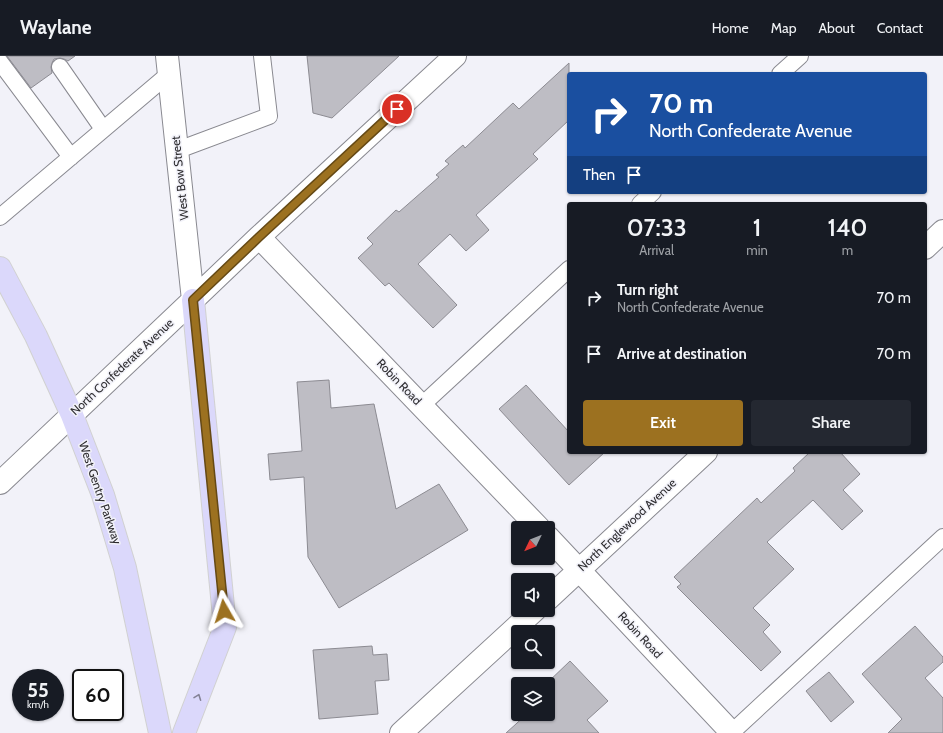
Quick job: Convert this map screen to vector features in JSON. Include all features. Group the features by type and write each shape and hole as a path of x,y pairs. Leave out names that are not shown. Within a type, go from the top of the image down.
{"main road":[{"name":"West Gentry Parkway","path":"0,268 36,336 72,415 103,495 126,568 160,733"},
{"path":"184,733 225,627 193,300"}],"street":[{"name":"North Confederate Avenue","path":"0,483 259,237 455,56"},
{"name":"West Bow Street","path":"168,64 193,300"},
{"path":"927,246 943,231"},
{"name":"Robin Road","path":"259,237 532,521"},
{"name":"North Englewood Avenue","path":"555,592 704,454"},
{"name":"Robin Road","path":"555,545 731,733"},
{"path":"401,733 528,617"}],"lane":[{"path":"178,150 269,116 262,56"},
{"path":"782,72 800,56"},
{"path":"0,217 103,129 168,64"},
{"path":"60,67 103,129"},
{"path":"3,73 71,157"},
{"path":"642,202 651,194"},
{"path":"421,406 567,271"},
{"path":"731,733 943,537"}],"building":[{"path":"7,56 75,56 68,61 60,58 54,59 51,67 52,73 31,88"},
{"path":"307,56 399,56 332,118 313,113"},
{"path":"569,63 569,72 567,72 567,122 533,154 538,159 476,215 489,230 466,251 450,234 418,264 457,305 433,328 389,283 385,286 358,258 373,244 367,238 396,210 399,212 439,177 436,175 449,164 445,161 463,145 465,148 513,103 519,109"},
{"path":"329,380 331,408 374,404 396,509 439,484 468,530 339,608 308,557 304,477 270,480 268,454 302,451 297,382"},
{"path":"526,385 567,430 567,454 603,454 569,485 499,409"},
{"path":"808,454 842,454 860,474 843,490 863,511 842,530 813,500 767,542 794,569 753,608 770,625 763,632 781,652 761,671 677,587 681,584 674,577 757,498 761,503 795,471 793,468"},
{"path":"915,626 943,657 943,662 925,678 943,698 943,733 888,733 902,719 862,674"},
{"path":"372,646 373,655 387,654 389,680 375,681 378,714 319,719 313,650"},
{"path":"570,661 608,701 587,720 599,733 506,733 519,721 555,721 555,677 553,677"},
{"path":"829,672 854,702 831,722 806,691"}],"route":[{"path":"224,611 193,300 397,109"}]}
